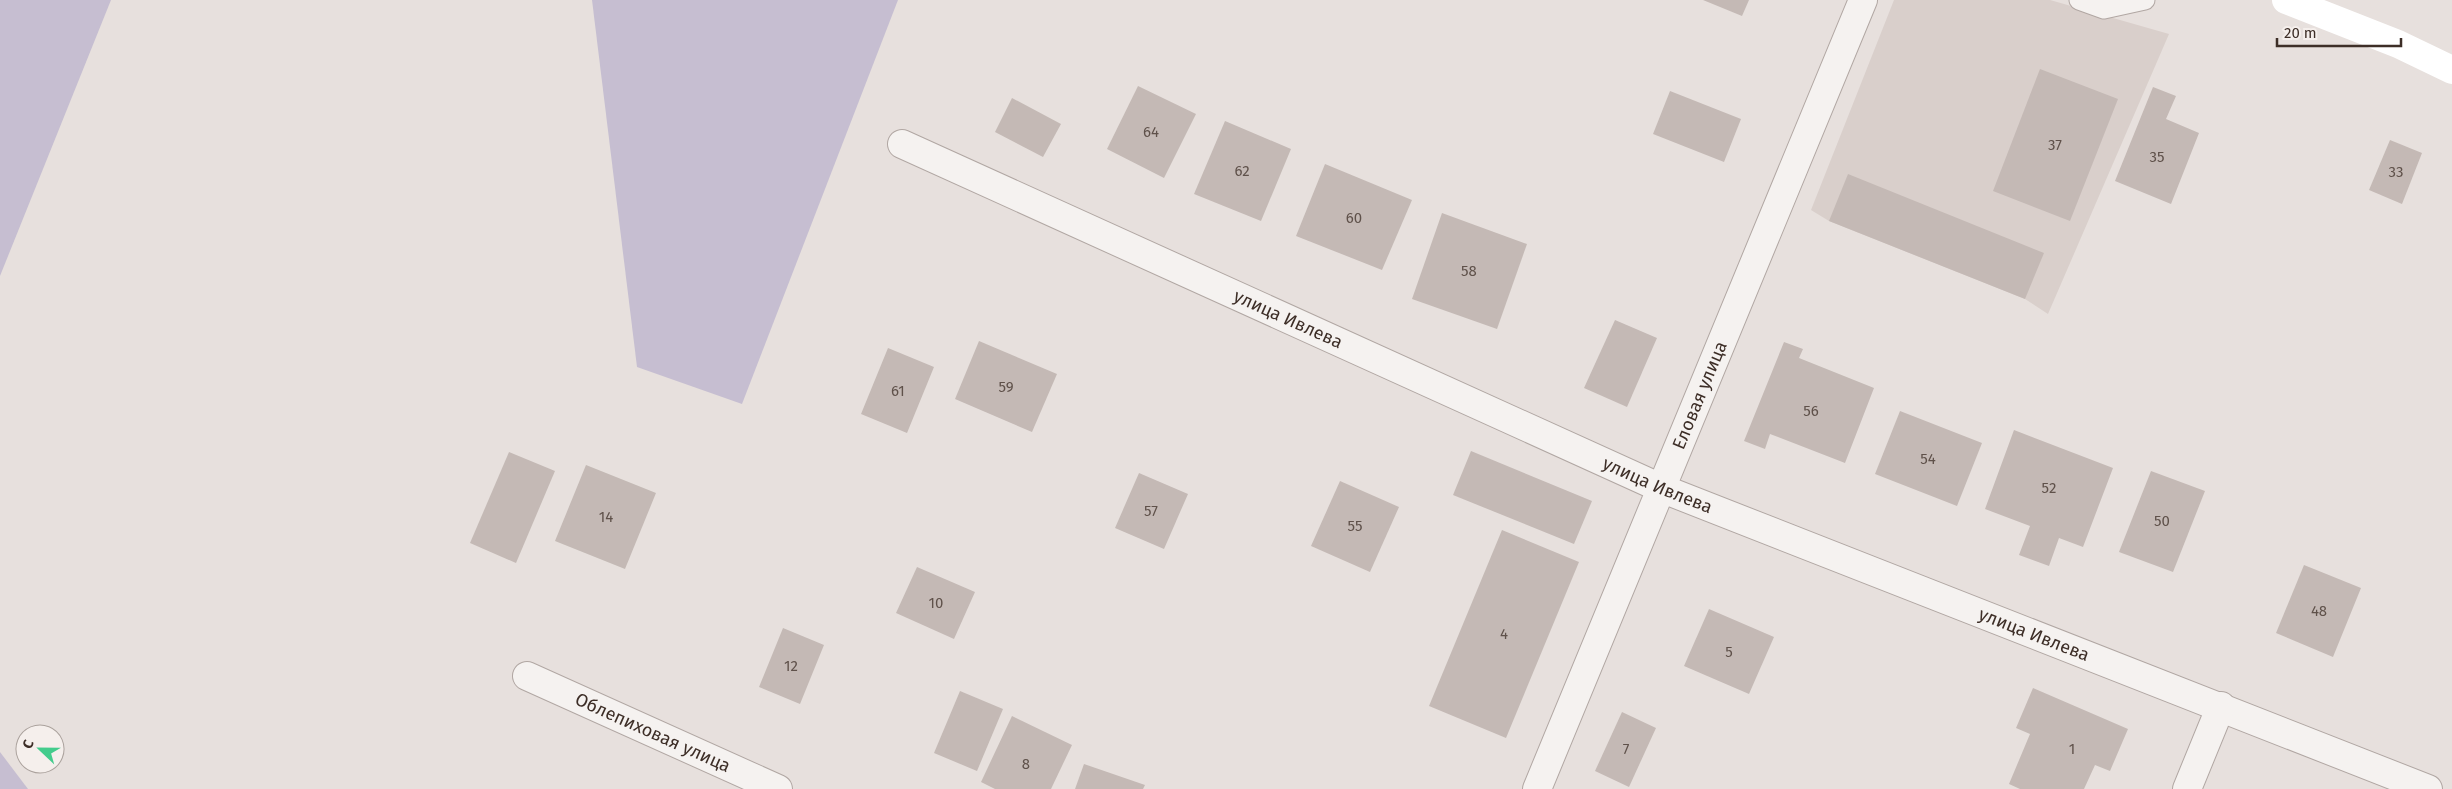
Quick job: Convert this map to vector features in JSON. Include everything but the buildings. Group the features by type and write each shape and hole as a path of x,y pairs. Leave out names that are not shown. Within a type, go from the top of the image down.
{"main road":[{"path":"2286,0 2398,44 2452,70"}],"street":[{"name":"Еловая улица","path":"1537,789 1663,488 1863,0"},
{"name":"улица Ивлева","path":"902,144 1663,488 2428,789"},
{"name":"Облепиховая улица","path":"527,676 778,789"},
{"path":"2188,789 2221,706"}],"lane":[{"path":"2079,0 2104,9 2145,0"}],"shaded area":[{"path":"0,0 111,0 0,276"},
{"path":"592,0 898,0 742,404 637,367"},
{"path":"1894,0 2050,0 2169,34 2048,314 2025,299 1829,221 1811,210"},
{"path":"0,752 28,789 0,789"}]}
